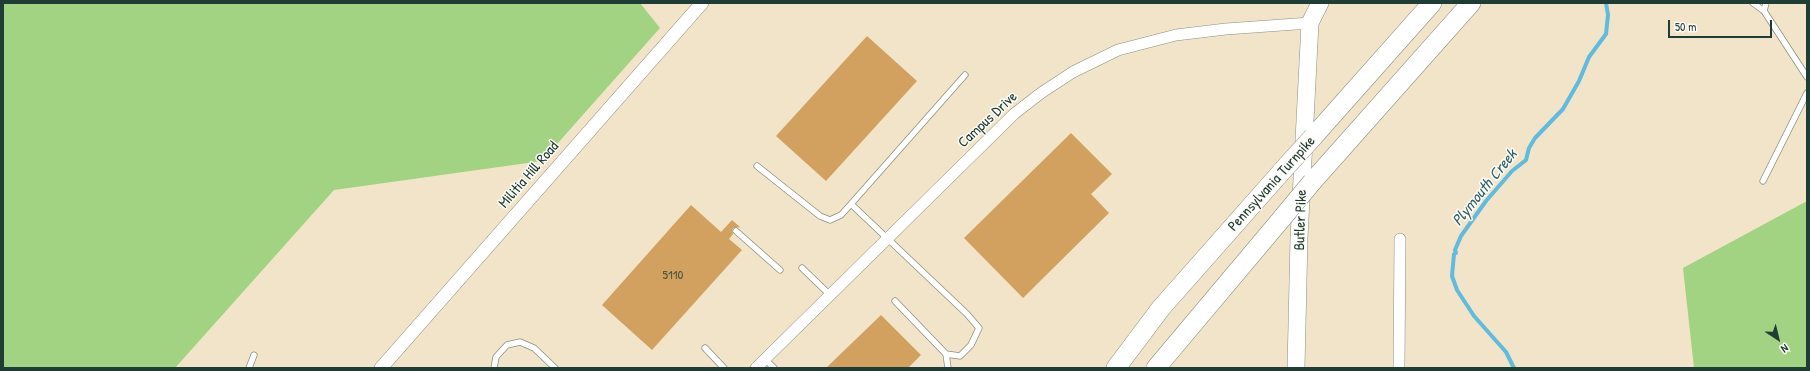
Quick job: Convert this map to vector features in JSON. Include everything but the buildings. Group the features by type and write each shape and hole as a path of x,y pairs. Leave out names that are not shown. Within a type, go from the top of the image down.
{"highway":[{"name":"Pennsylvania Turnpike","path":"1116,368 1161,308 1432,3"},
{"name":"Pennsylvania Turnpike","path":"1156,368 1312,182 1471,3"}],"main road":[{"name":"Butler Pike","path":"1296,368 1300,238 1310,23 1320,3"}],"street":[{"name":"Militia Hill Road","path":"381,368 702,3"},
{"path":"1310,23 1311,3"},
{"name":"Campus Drive","path":"756,368 1014,114 1041,93 1073,72 1118,50 1176,35 1226,29 1310,23"},
{"path":"1399,368 1400,239"}],"lane":[{"path":"1752,3 1764,11 1807,77"},
{"path":"1764,11 1766,3"},
{"path":"757,166 820,216 830,220 841,215 965,75"},
{"path":"1763,181 1807,93"},
{"path":"851,204 967,314 979,328 971,345 960,356 946,354"},
{"path":"736,231 780,270"},
{"path":"802,268 830,295"},
{"path":"895,301 946,354 948,368"},
{"path":"494,368 496,356 507,345 520,342 534,348 555,368"},
{"path":"705,348 724,368"},
{"path":"249,368 254,355"},
{"path":"765,359 774,368"}],"green space":[{"path":"3,3 640,3 660,28 542,161 334,190 175,368 3,368"},
{"path":"1807,201 1807,368 1694,368 1683,268"}],"waterway":[{"name":"Plymouth Creek","path":"1514,368 1506,352 1474,316 1457,290 1452,276 1454,254 1456,253 1455,250 1461,236 1486,201 1512,171 1526,160 1529,148 1535,138 1563,109 1579,81 1589,57 1606,34 1608,15 1606,3"}]}
